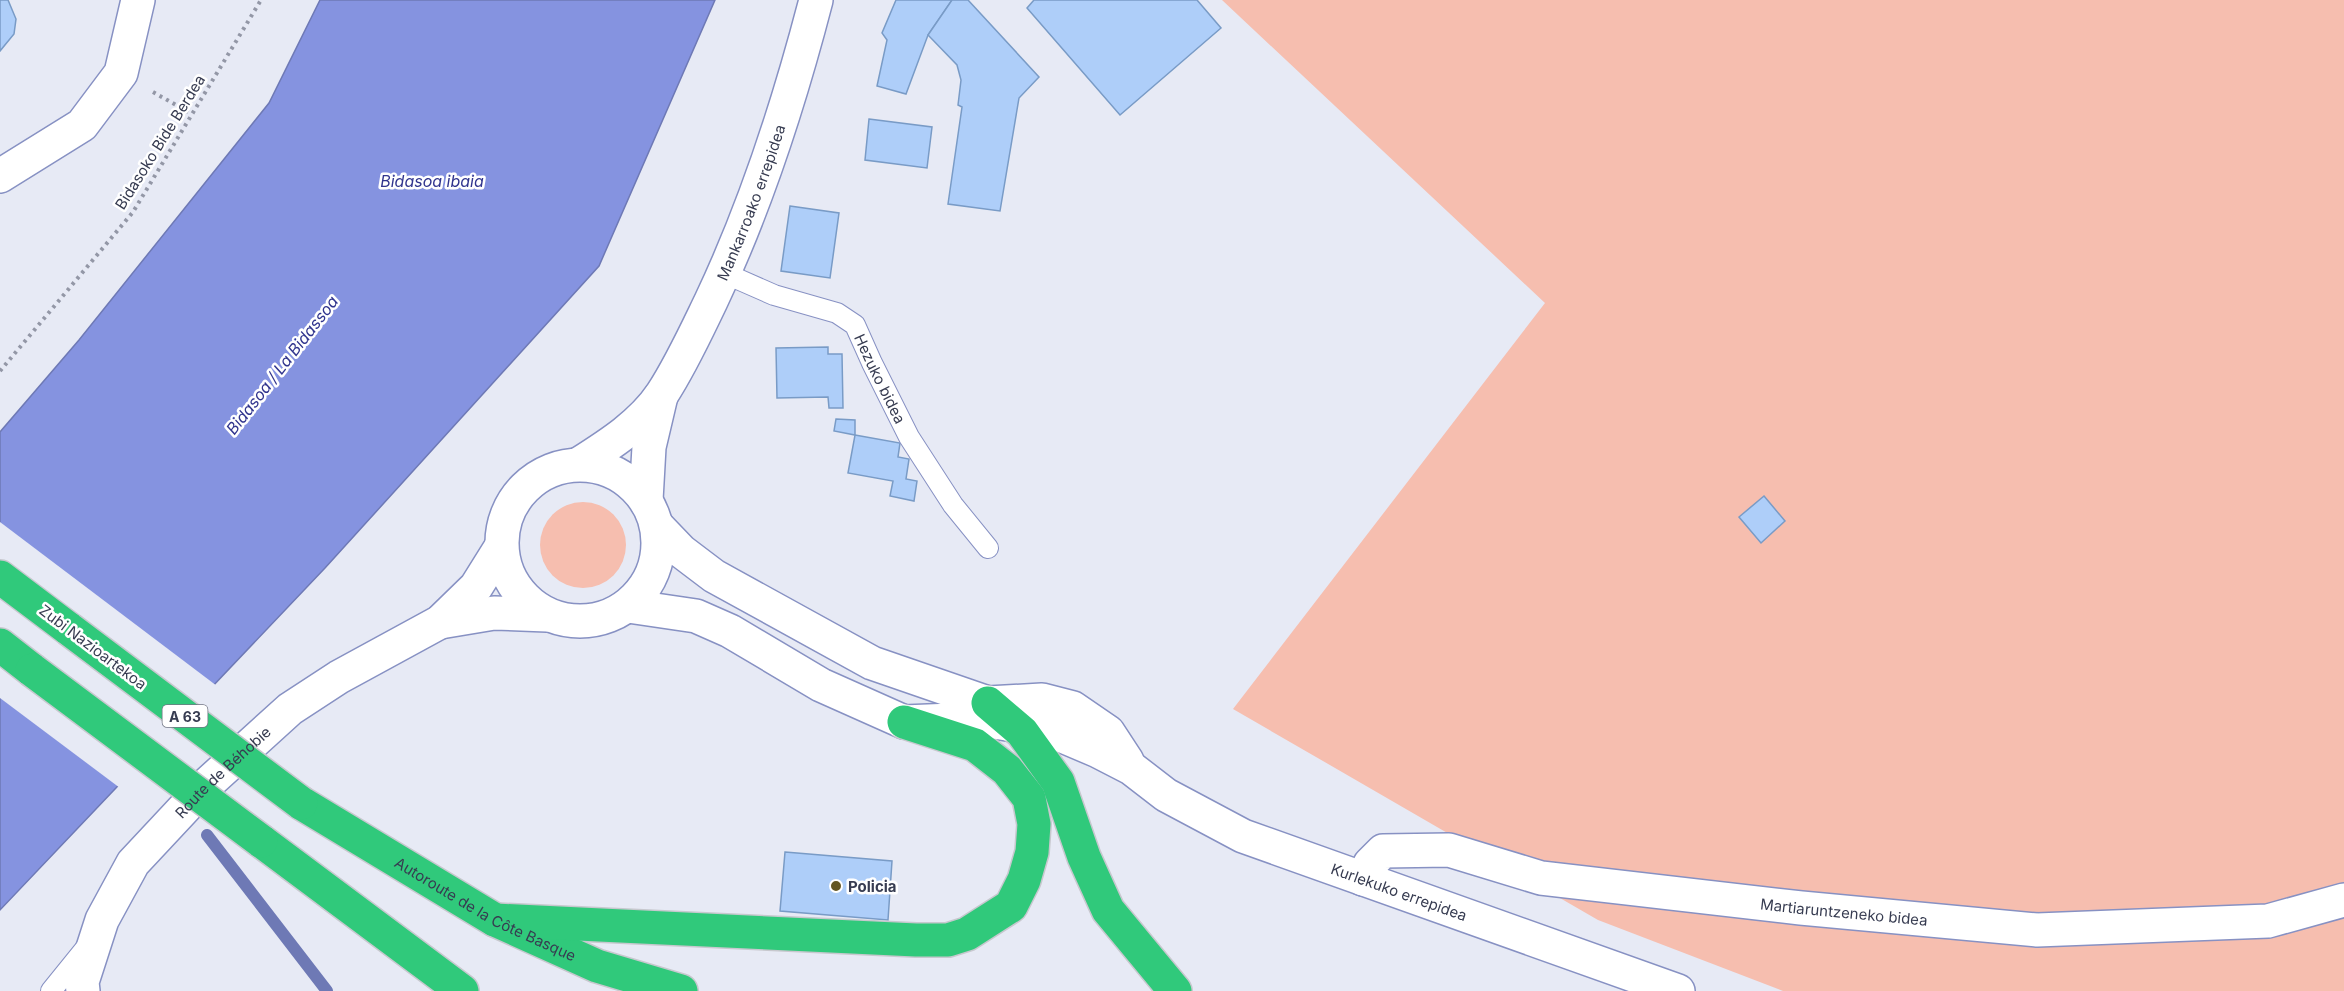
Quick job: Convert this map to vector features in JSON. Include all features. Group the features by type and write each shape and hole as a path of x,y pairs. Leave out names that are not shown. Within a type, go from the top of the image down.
{"highway":[{"name":"Zubi Nazioartekoa","path":"0,577 301,803"},
{"path":"0,645 462,991"},
{"path":"988,703 1022,732 1058,782 1084,857 1108,910 1175,991"},
{"path":"495,920 916,940 948,940 967,934 1011,906 1024,880 1032,852 1034,824 1029,798 1007,770 975,745 904,722"},
{"name":"Autoroute de la Côte Basque","path":"301,803 495,920 597,966 681,991"}],"street":[{"path":"0,176 82,125 121,73 138,0"},
{"name":"Mankarroako errepidea","path":"579,464 624,433 661,395 693,338 752,207 798,70 816,0"},
{"name":"Mankarroako errepidea","path":"652,513 649,447 661,395"},
{"path":"652,513 659,548 654,570 644,590 628,606 609,617 589,622 567,621 546,615 528,603 514,587 505,568 501,547 503,526 510,506 523,489 539,476 559,467 579,464 599,467 617,474 633,486 681,551 714,576 872,663 988,703 1042,700 1073,708 1108,732 1131,768"},
{"name":"Route de Béhobie","path":"82,991 82,982 102,921 134,863 205,786 290,709 339,677 440,622 476,587 501,547"},
{"path":"628,606 696,616 730,631 820,685 904,722 976,719 1051,731 1131,768"},
{"name":"Route de Béhobie","path":"440,622 494,613 546,615"},
{"name":"Kurlekuko errepidea","path":"1131,768 1166,795 1243,836 1678,991"},
{"name":"Martiaruntzeneko bidea","path":"1363,879 1370,864 1383,851 1449,850 1541,878 1801,908 2037,930 2268,921 2344,900"}],"lane":[{"name":"Hezuko bidea","path":"724,273 774,295 837,313 855,325 909,437 953,505 988,548"},
{"path":"51,991 98,933"}],"path":[{"name":"Bidasoko Bide Berdea","path":"0,371 133,212 261,0"},
{"path":"121,73 192,114"}],"shaded area":[{"path":"1222,0 2344,0 2344,991 1783,991 1598,920 1233,709 1545,303"},
{"path":"583,502 607,509 619,521 626,545 619,569 607,581 583,588 559,581 547,569 540,545 547,521 559,509"}],"water":[{"name":"Bidasoa ibaia","path":"320,0 715,0 599,266 325,568 0,910 0,432 79,340 269,103"}],"pier":[{"path":"0,522 217,686 120,788 0,698"}],"building":[{"path":"0,0 8,0 16,19 14,34 0,51"},
{"path":"896,0 952,0 928,35 906,94 877,86 887,40 882,33"},
{"path":"952,0 968,0 1039,77 1019,98 1000,211 948,204 962,107 958,105 961,80 957,65 928,35"},
{"path":"1034,0 1197,0 1221,28 1120,115 1027,8"},
{"path":"869,119 932,127 927,168 865,160"},
{"path":"790,206 839,213 830,278 781,271"},
{"path":"828,347 828,354 842,354 843,408 829,408 828,397 777,398 776,348"},
{"path":"836,419 855,420 855,435 834,431"},
{"path":"855,435 900,443 898,457 909,459 906,479 917,481 914,501 890,496 893,481 848,473"},
{"path":"1764,496 1785,521 1761,543 1739,517"},
{"name":"Policia","path":"785,852 892,861 888,920 780,911"}],"waterway":[{"path":"207,835 327,991"}],"place":[{"name":"Policia","path":"836,886"}],"water label":[{"name":"Bidasoa / La Bidassoa","path":"282,365"}]}
